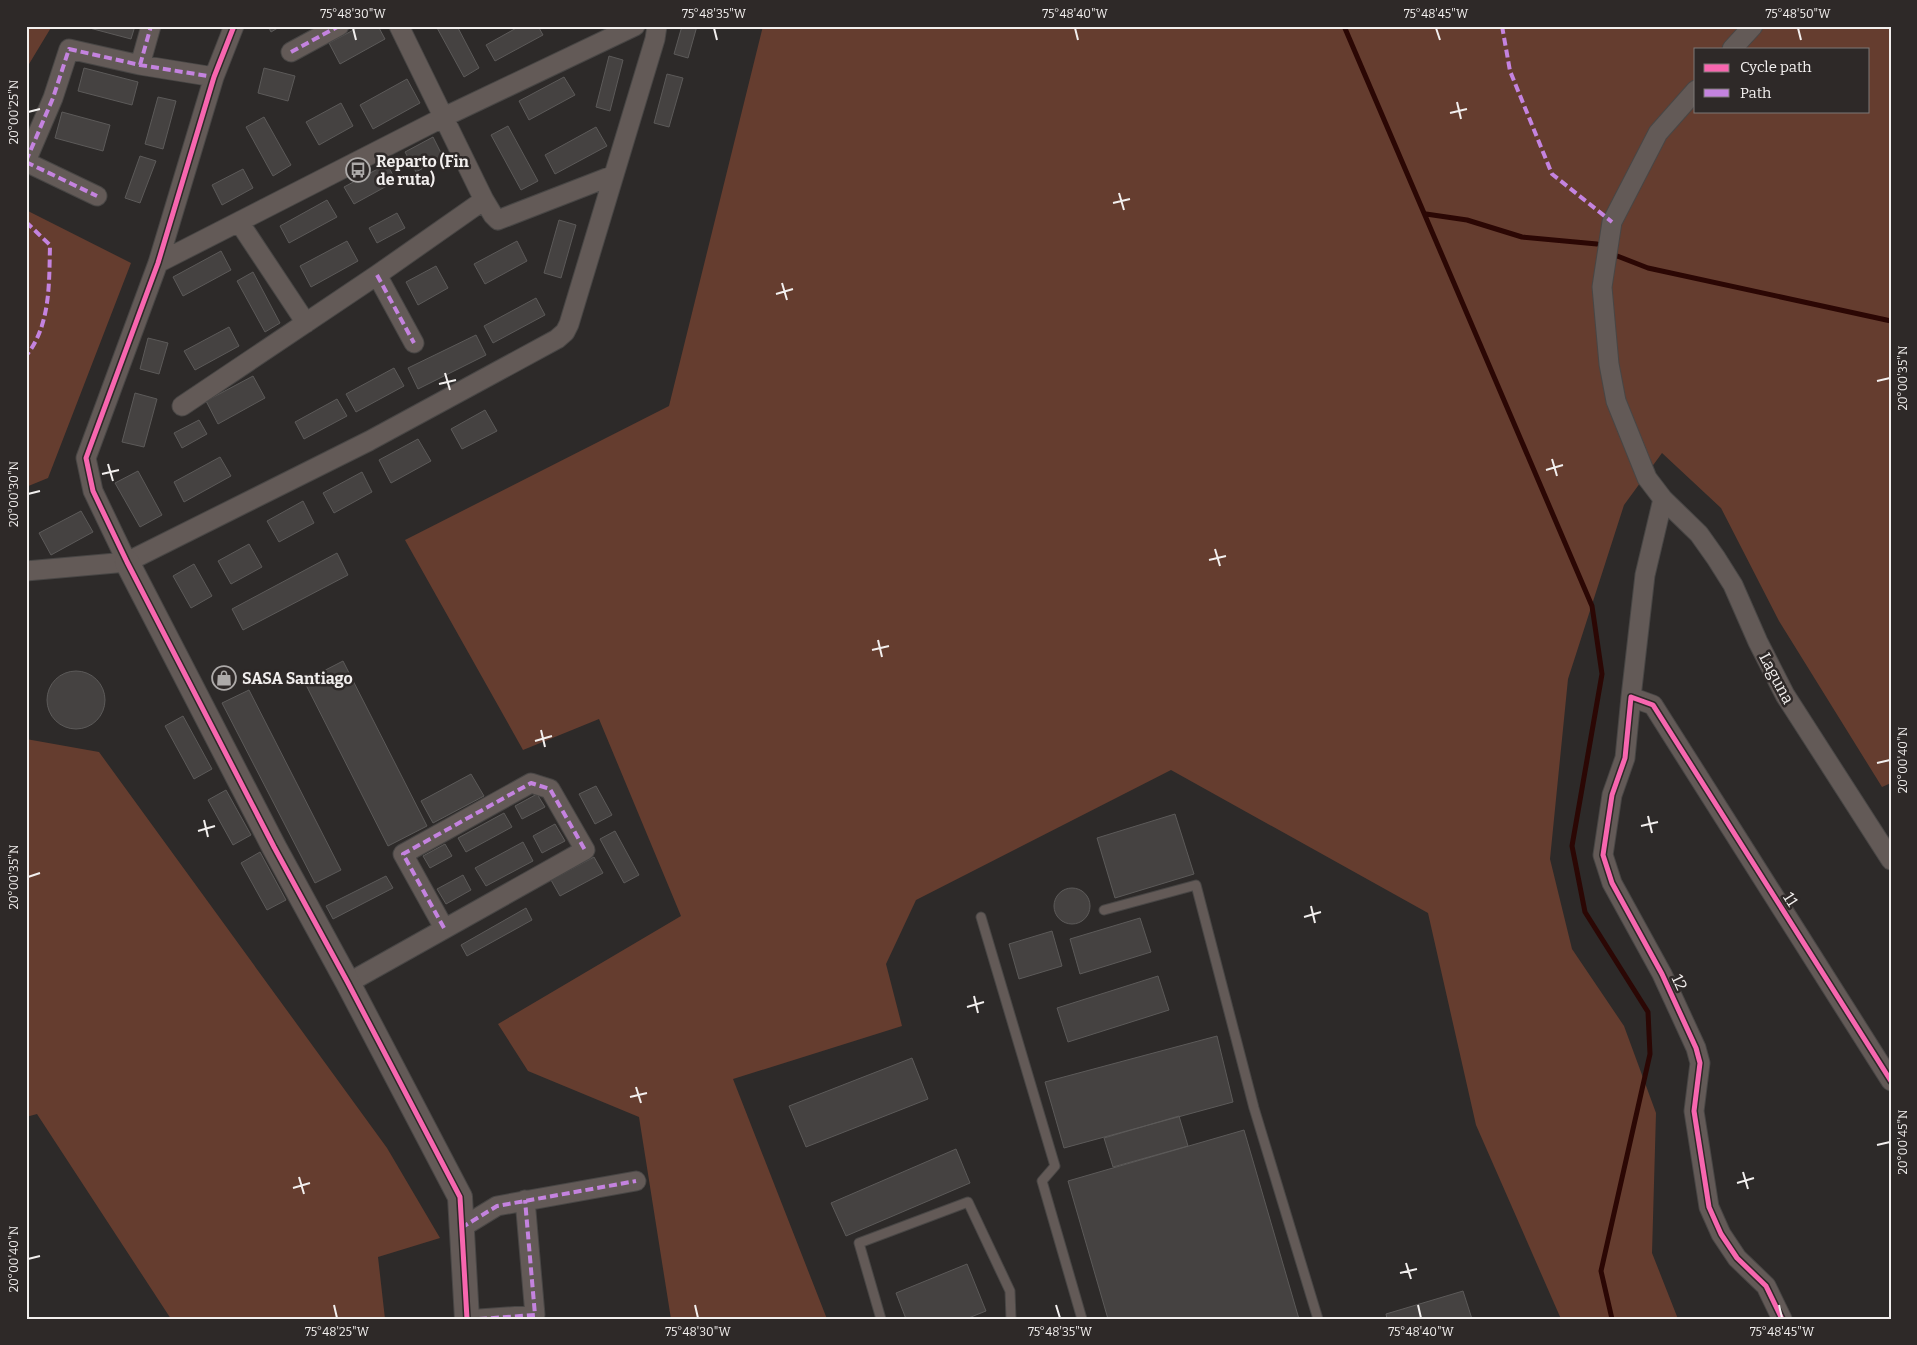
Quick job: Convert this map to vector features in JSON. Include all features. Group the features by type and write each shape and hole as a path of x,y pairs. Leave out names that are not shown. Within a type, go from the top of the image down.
{"street":[{"path":"140,66 151,26"},
{"path":"234,26 214,77 158,263 86,458 93,491 127,562 274,847 348,983 460,1197 468,1319"},
{"path":"291,52 339,26"},
{"path":"399,26 484,200 498,220 614,175"},
{"path":"158,263 444,117 635,26"},
{"path":"26,571 127,562 369,441 558,339 565,332 569,324 655,39 657,26"},
{"path":"1733,48 1753,26"},
{"path":"97,196 26,162 53,98 70,48 140,66 214,77"},
{"name":"Laguna","path":"1694,92 1658,133 1612,222 1602,287 1609,364 1616,401 1647,478 1663,499 1699,534 1733,585 1758,642 1785,695 1891,860"},
{"path":"182,406 377,276 484,200"},
{"path":"239,222 306,323"},
{"path":"377,276 414,343"},
{"name":"12","path":"1663,499 1645,575 1625,758 1612,795 1603,854 1612,883 1662,974 1696,1048 1700,1063 1694,1111 1709,1207 1721,1234 1737,1258 1766,1286 1782,1319"},
{"name":"11","path":"1631,697 1653,704 1891,1082"},
{"path":"348,983 585,850 550,788 531,783 403,854 444,928"},
{"path":"461,1228 497,1206 636,1181"},
{"path":"479,1319 535,1315 525,1200"}],"lane":[{"path":"1104,910 1196,885 1254,1108 1318,1319"},
{"path":"981,917 1055,1166 1042,1181 1082,1319"},
{"path":"881,1319 858,1243 968,1202 1010,1291 1011,1319"}],"shaded area":[{"path":"26,26 52,26 26,69"},
{"path":"763,26 1891,26 1891,783 1882,787 1779,621 1721,508 1662,453 1624,505 1568,679 1550,859 1572,949 1624,1026 1656,1113 1652,1253 1678,1319 1561,1319 1476,1125 1428,913 1171,770 916,900 886,964 902,1026 733,1079 827,1319 671,1319 639,1117 528,1071 498,1024 681,916 599,719 523,750 405,540 669,406"},
{"path":"26,210 131,263 48,478 26,487"},
{"path":"26,739 99,752 387,1148 440,1238 378,1257 385,1319 171,1319 37,1114 26,1117"}],"building":[{"path":"82,26 135,26 131,39"},
{"path":"268,26 281,26 271,32"},
{"path":"361,26 378,26 385,39 340,64 329,43"},
{"path":"436,26 457,26 479,68 464,77"},
{"path":"520,26 538,26 543,35 495,61 486,45"},
{"path":"682,26 697,26 688,58 674,54"},
{"path":"609,56 623,60 610,111 596,107"},
{"path":"84,68 138,82 132,105 78,91"},
{"path":"264,68 295,76 288,101 258,93"},
{"path":"667,74 683,78 669,127 654,123"},
{"path":"564,77 575,95 529,120 519,101"},
{"path":"407,79 420,103 373,129 360,105"},
{"path":"158,97 176,101 163,149 145,144"},
{"path":"341,103 353,126 319,145 306,122"},
{"path":"62,112 110,125 103,151 55,138"},
{"path":"264,117 291,165 273,176 246,127"},
{"path":"508,126 538,181 521,190 491,135"},
{"path":"596,127 607,146 555,174 545,155"},
{"path":"433,137 443,157 416,172 405,152"},
{"path":"140,156 156,161 140,203 125,198"},
{"path":"387,164 396,181 354,204 344,187"},
{"path":"243,169 253,188 222,205 212,185"},
{"path":"327,200 337,217 289,243 280,226"},
{"path":"397,213 405,228 377,243 369,228"},
{"path":"559,220 576,225 561,278 544,273"},
{"path":"347,241 358,261 311,287 300,266"},
{"path":"517,241 527,261 485,284 474,264"},
{"path":"221,251 231,270 183,296 173,277"},
{"path":"436,266 448,288 418,305 406,282"},
{"path":"253,272 280,323 265,332 237,281"},
{"path":"536,298 545,315 493,343 484,326"},
{"path":"229,327 239,346 195,370 184,351"},
{"path":"476,335 486,355 418,389 408,368"},
{"path":"148,338 168,343 159,374 140,369"},
{"path":"394,368 404,386 356,412 346,394"},
{"path":"253,376 265,398 218,424 206,401"},
{"path":"135,393 157,399 144,447 122,442"},
{"path":"337,399 347,416 304,439 295,422"},
{"path":"485,410 497,431 462,449 451,429"},
{"path":"199,420 207,434 182,448 174,433"},
{"path":"418,439 431,461 391,483 379,460"},
{"path":"220,457 231,476 184,502 174,482"},
{"path":"138,471 162,515 140,527 115,483"},
{"path":"362,472 372,492 334,513 323,493"},
{"path":"303,501 314,523 279,542 267,521"},
{"path":"81,511 93,532 51,555 39,533"},
{"path":"249,544 262,567 231,584 218,561"},
{"path":"337,553 348,575 243,630 232,609"},
{"path":"194,564 212,596 191,608 173,576"},
{"path":"343,661 427,826 388,846 304,681"},
{"path":"76,671 87,673 97,679 103,689 105,700 103,711 97,721 87,727 76,729 65,727 55,721 49,711 47,700 49,689 55,679 65,673"},
{"path":"249,690 341,870 315,883 222,703"},
{"path":"183,716 212,769 194,779 165,726"},
{"path":"471,774 484,796 433,823 421,801"},
{"path":"596,786 612,815 595,824 579,794"},
{"path":"226,790 251,835 233,845 208,800"},
{"path":"537,794 545,807 522,819 515,806"},
{"path":"504,813 512,827 466,852 458,838"},
{"path":"1175,814 1194,874 1115,898 1097,838"},
{"path":"555,824 565,841 542,853 533,836"},
{"path":"615,831 639,875 624,883 600,839"},
{"path":"523,842 533,861 486,886 475,868"},
{"path":"445,844 452,856 430,868 423,856"},
{"path":"260,852 286,900 267,910 241,863"},
{"path":"594,857 603,873 560,896 551,880"},
{"path":"463,875 471,890 446,904 437,889"},
{"path":"386,876 393,888 333,919 326,906"},
{"path":"1072,888 1084,894 1090,906 1084,918 1072,924 1060,918 1054,906 1060,894"},
{"path":"526,908 532,920 467,956 461,945"},
{"path":"1140,918 1151,952 1080,974 1070,939"},
{"path":"1052,931 1062,966 1019,979 1009,944"},
{"path":"1158,976 1169,1010 1068,1042 1057,1008"},
{"path":"1217,1036 1233,1102 1064,1148 1045,1082"},
{"path":"912,1058 928,1099 806,1147 789,1106"},
{"path":"1179,1116 1188,1146 1113,1167 1104,1138"},
{"path":"1244,1130 1299,1319 1108,1319 1068,1181"},
{"path":"956,1149 970,1183 846,1236 831,1203"},
{"path":"967,1264 986,1311 966,1319 906,1319 896,1293"},
{"path":"1463,1291 1472,1319 1387,1319 1386,1314"}],"waterway":[{"path":"1344,26 1592,606 1602,674 1572,846 1585,912 1648,1012 1650,1054 1601,1271 1612,1319"},
{"path":"1426,214 1467,220 1522,237 1597,244"},
{"path":"1612,254 1648,268 1891,321"}],"marked path":[{"path":"140,65 151,26"},
{"path":"291,52 339,26"},
{"path":"1502,26 1510,71 1552,174 1612,222"},
{"path":"26,161 53,98 69,49 140,65 214,77"},
{"path":"26,162 97,196"},
{"path":"26,222 50,245 49,288 44,317 40,331 26,356"},
{"path":"377,275 414,343"},
{"path":"444,928 403,854 531,783 550,789 585,850"},
{"path":"461,1228 497,1206 636,1181"},
{"path":"479,1319 535,1315 525,1200"}],"cycle path":[{"path":"234,26 214,77 158,263 86,458 93,491 127,562 274,847 348,983 460,1197 467,1319"},
{"path":"1782,1319 1766,1286 1737,1258 1721,1234 1709,1207 1694,1111 1700,1063 1696,1048 1662,974 1612,883 1603,855 1612,795 1625,758 1631,697 1653,705 1891,1081"}],"place":[{"name":"Reparto (Fin de ruta)","path":"358,170"},
{"name":"SASA Santiago","path":"224,678"}]}
